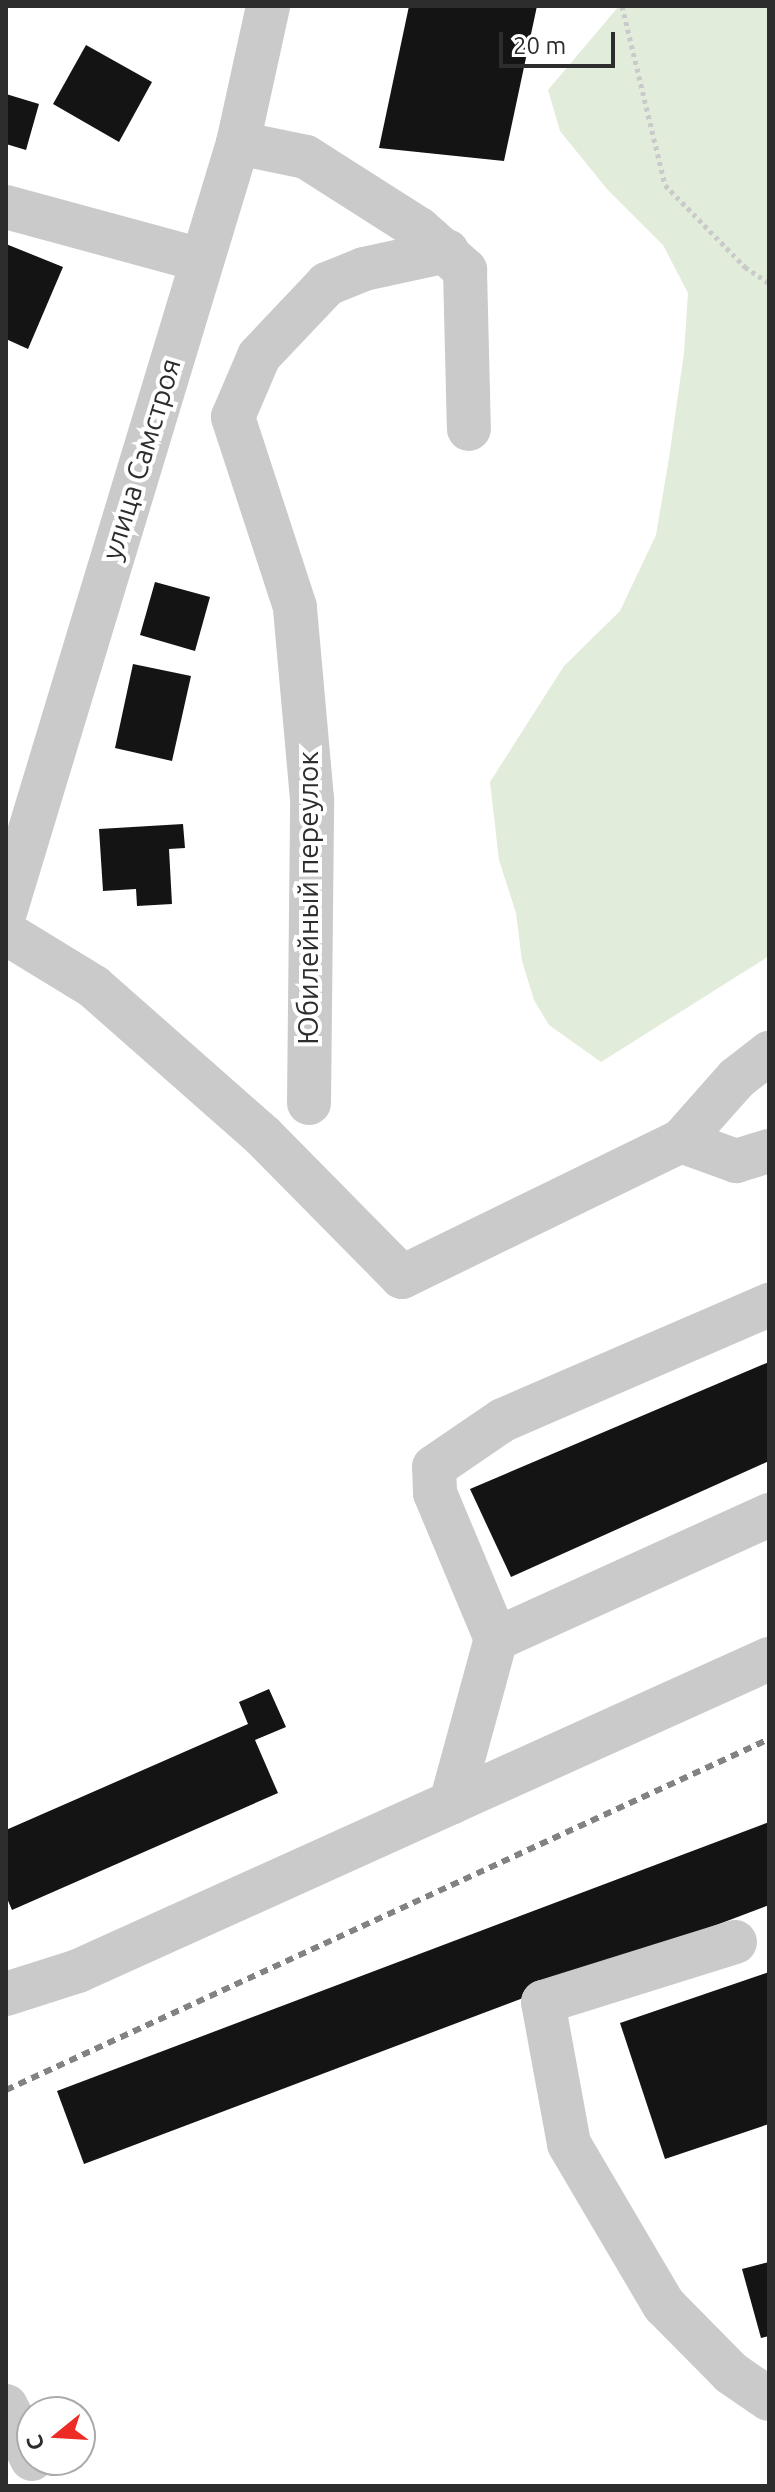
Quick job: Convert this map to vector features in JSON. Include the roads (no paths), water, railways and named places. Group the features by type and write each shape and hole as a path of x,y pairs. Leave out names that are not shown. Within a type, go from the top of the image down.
{"street":[{"name":"улица Самстроя","path":"6,909 238,143 268,6"},
{"path":"238,143 306,157 419,229 465,270 469,429"},
{"path":"6,207 201,260"},
{"name":"Юбилейный переулок","path":"309,1103 312,799 295,607 233,417 259,356 327,284 364,269 447,251"},
{"path":"6,933 94,987 263,1136 402,1277 681,1141 737,1078 769,1053"},
{"path":"681,1141 736,1161 769,1151"},
{"path":"451,1803 496,1639 435,1493 434,1467 503,1420 769,1305"},
{"path":"496,1639 769,1515"},
{"path":"6,1994 78,1971 769,1659"},
{"path":"735,1942 543,2002 569,2144 664,2305 731,2373 769,2399"}],"railway":[{"path":"6,2090 769,1739"}]}
